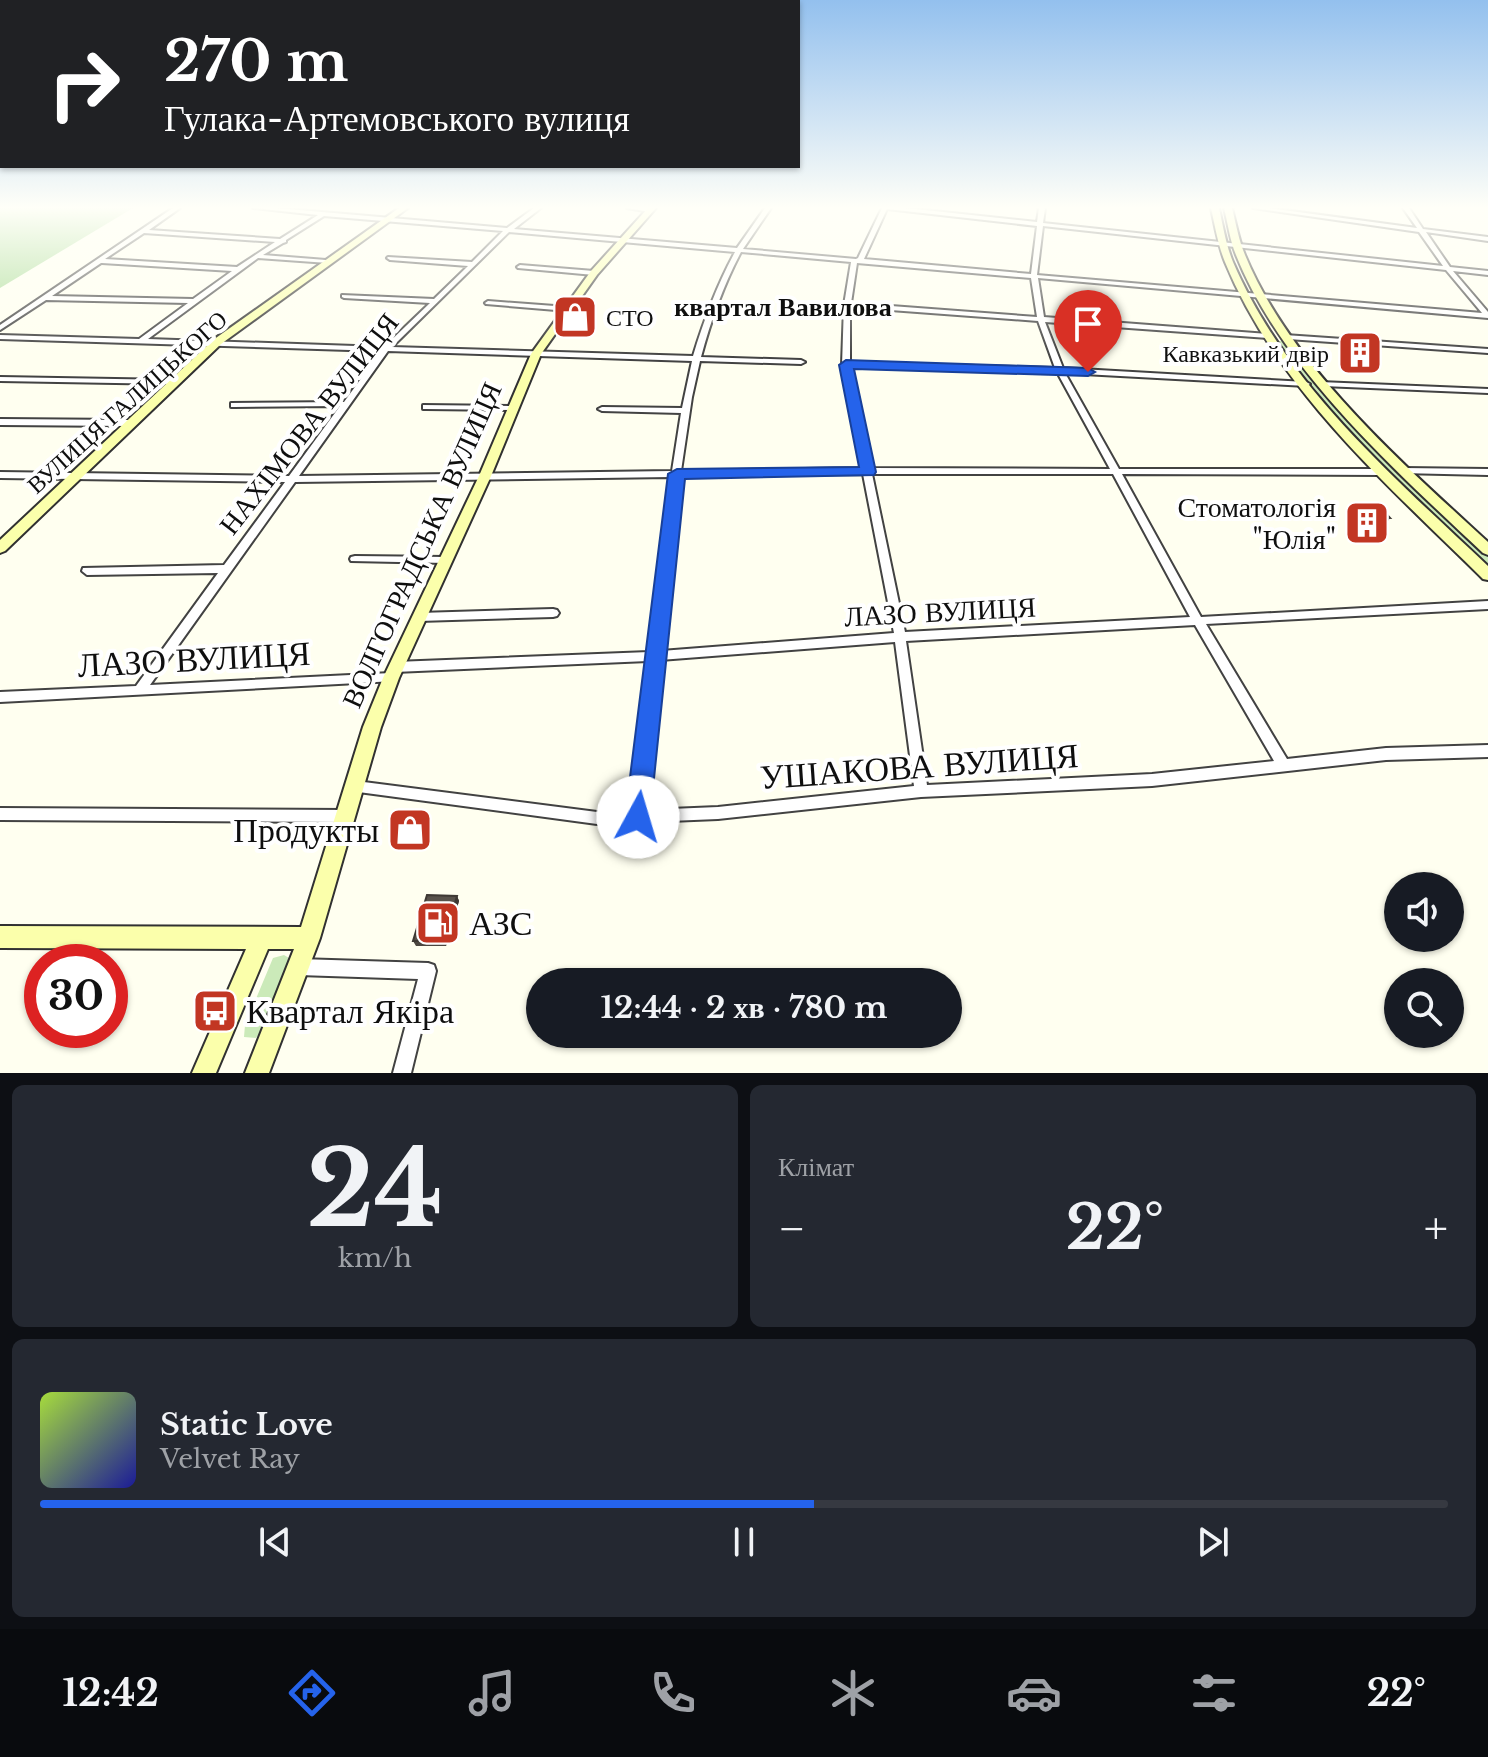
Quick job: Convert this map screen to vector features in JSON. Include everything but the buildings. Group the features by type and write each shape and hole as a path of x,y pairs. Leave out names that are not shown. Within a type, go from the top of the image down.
{"street":[{"path":"0,328 106,258"},
{"path":"140,342 257,258"},
{"path":"273,258 326,262"},
{"name":"ВУЛИЦЯ ГАЛИЦЬКОГО","path":"3,542 217,342 331,258"},
{"path":"391,258 473,264"},
{"name":"НАХІМОВА ВУЛИЦЯ","path":"140,689 386,349 479,258"},
{"name":"ВОЛГОГРАДСЬКА ВУЛИЦЯ","path":"257,1073 309,938 348,816 372,727 393,673 485,476 536,354 606,258"},
{"path":"638,817 655,656 687,411 696,359 709,316 733,258"},
{"path":"848,258 1488,316"},
{"path":"1035,258 1034,275 1041,320 1060,370 1199,623 1283,764"},
{"path":"1233,258 1244,293 1268,336 1306,384 1383,472 1488,575"},
{"path":"1237,258 1323,384 1403,471 1488,550"},
{"path":"1344,258 1488,273"},
{"path":"1440,258 1488,316"},
{"path":"861,259 854,262 847,305 846,365 900,637 921,791"},
{"path":"102,261 238,269"},
{"path":"520,267 594,273"},
{"path":"344,296 436,301"},
{"path":"47,298 194,301"},
{"path":"488,303 568,309"},
{"path":"847,305 1268,336"},
{"path":"0,337 801,362"},
{"path":"1288,337 1488,351"},
{"path":"846,365 1060,370 1306,384"},
{"path":"0,379 173,382"},
{"path":"1323,384 1488,391"},
{"path":"234,405 346,404"},
{"path":"426,407 514,408"},
{"path":"602,409 687,411"},
{"path":"0,422 128,423"},
{"path":"1403,471 1488,472"},
{"path":"0,475 292,479 868,472 1383,472"},
{"path":"355,559 446,560"},
{"path":"87,571 224,569"},
{"name":"ЛАЗО ВУЛИЦЯ","path":"0,697 655,656 900,637 1488,605"},
{"path":"419,617 553,613"},
{"name":"УШАКОВА ВУЛИЦЯ","path":"356,787 597,818 638,817 718,813 921,791 1152,780 1386,754 1488,751"},
{"path":"0,814 348,816"},
{"path":"0,937 309,938"},
{"path":"204,1073 262,937"},
{"path":"299,967 428,971 402,1073"}],"green space":[{"path":"0,258 50,258 0,288"},
{"path":"1277,341 1285,341 1428,501 1488,557 1488,570 1341,422"},
{"path":"284,955 289,958 289,965 264,1027 256,1038 244,1037 245,1025 273,958"}],"place":[{"name":"СТО","path":"575,317"},
{"name":"Кавказький двір","path":"1360,353"},
{"name":"Стоматологія \"Юлія\"","path":"1367,523"},
{"name":"Продукты","path":"410,830"},
{"name":"АЗС","path":"438,923"},
{"name":"Квартал Якіра","path":"215,1011"}],"district":[{"name":"квартал Вавилова","path":"783,307"}],"route":[{"path":"638,817 663,575 677,474 868,472 846,365 1088,372"}]}
